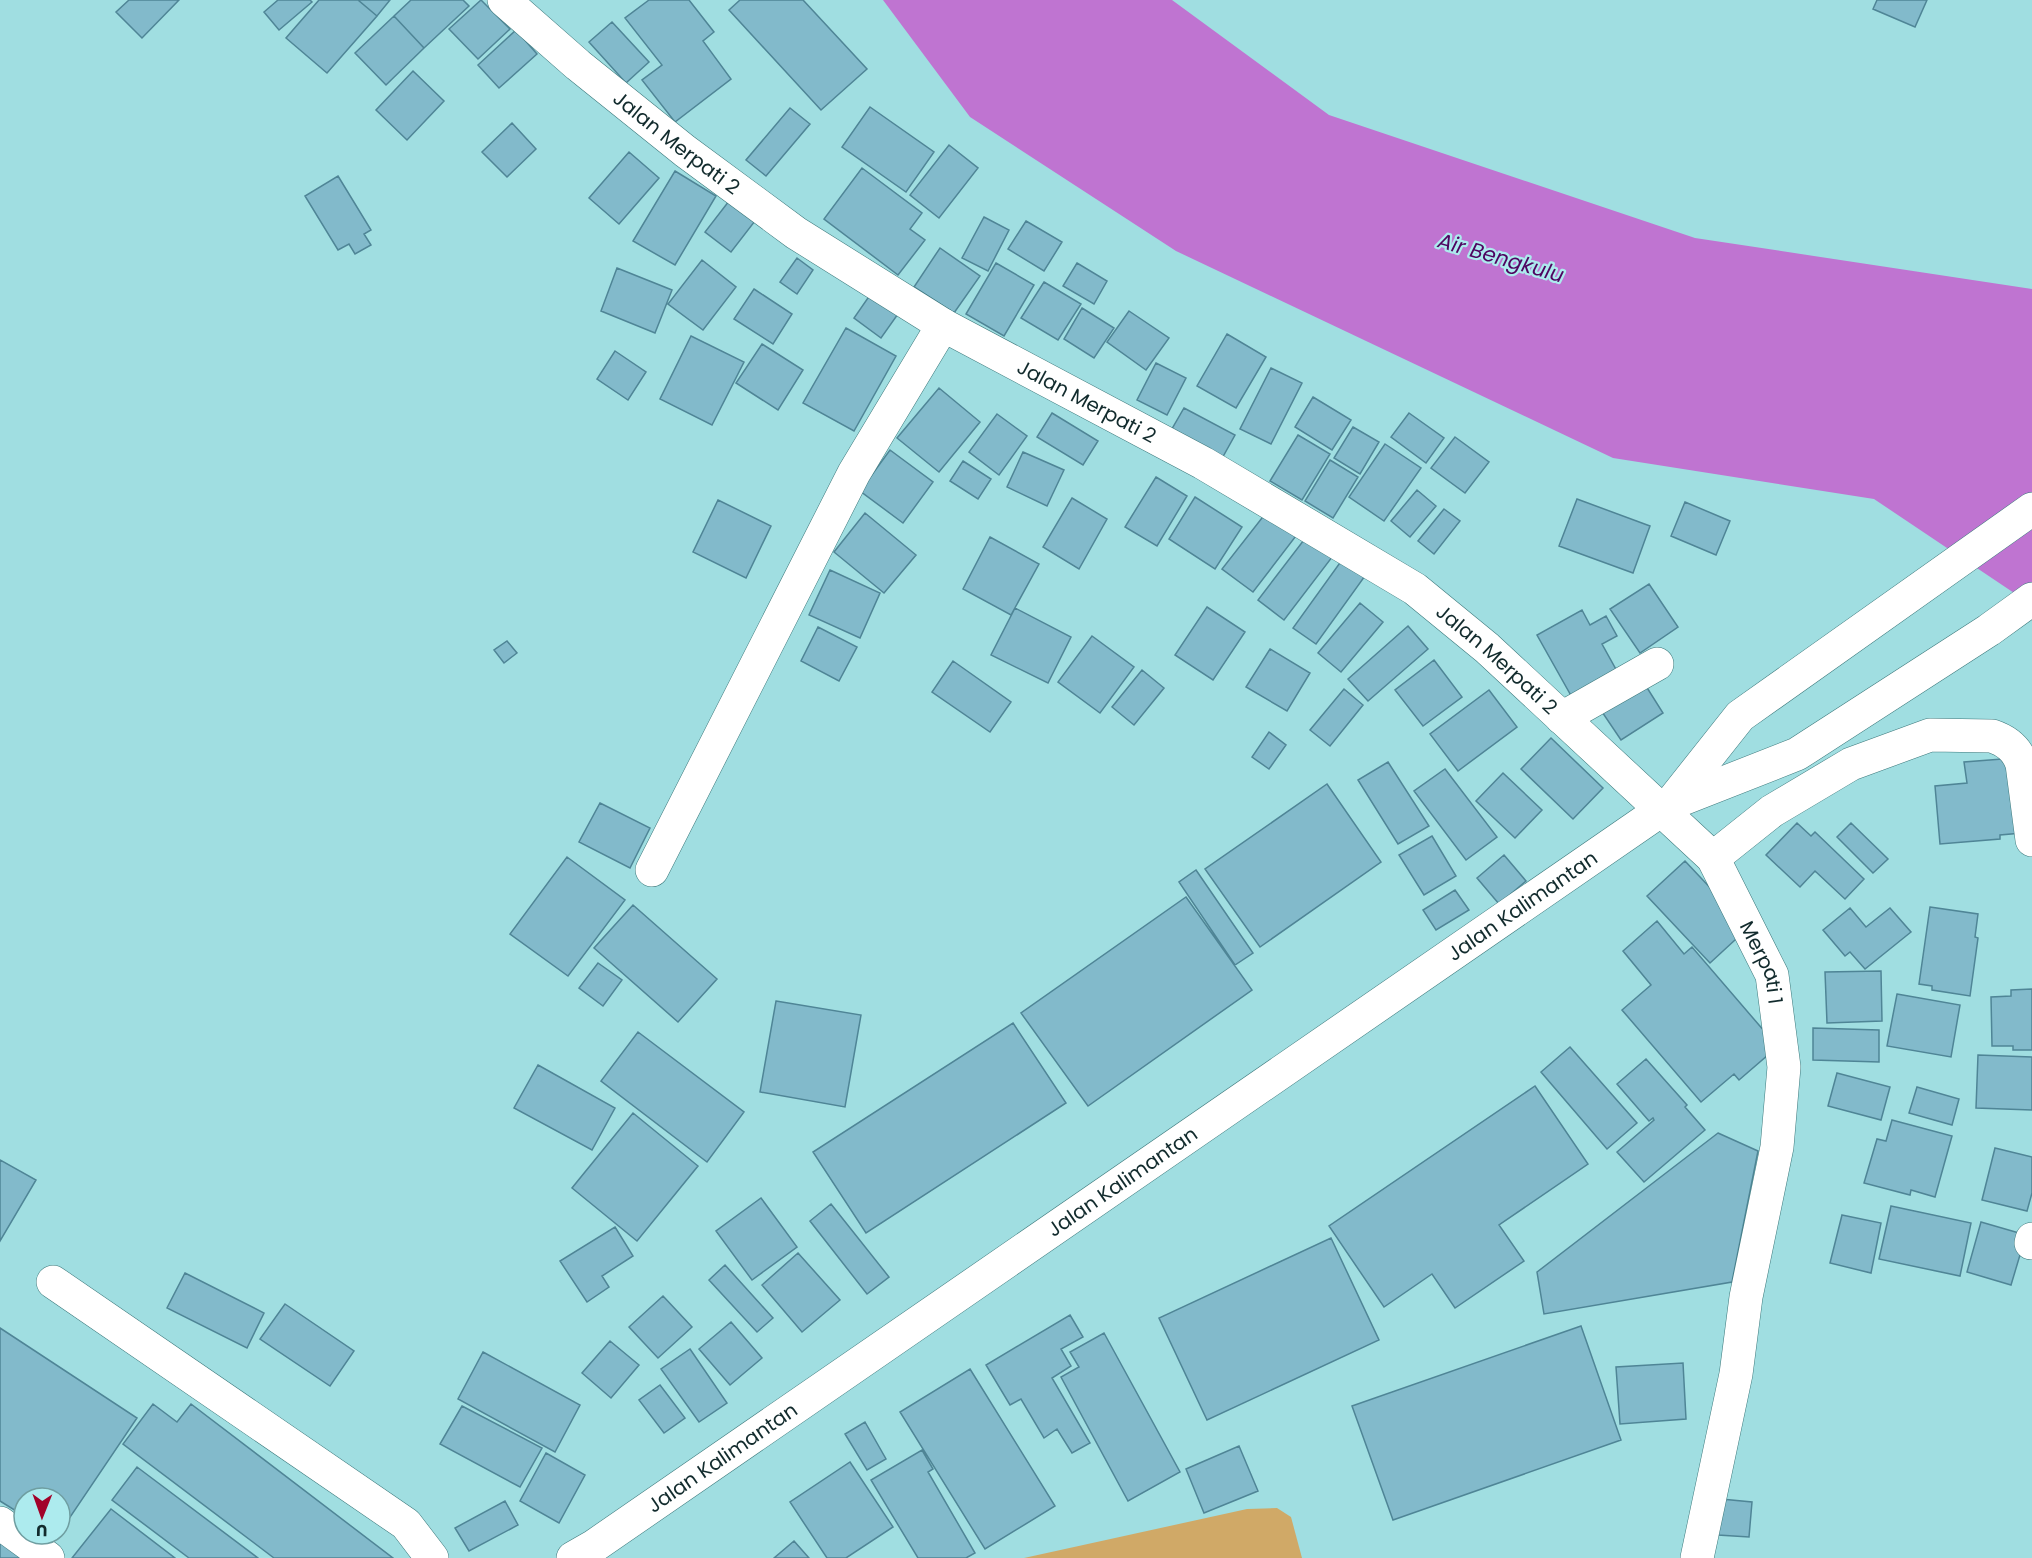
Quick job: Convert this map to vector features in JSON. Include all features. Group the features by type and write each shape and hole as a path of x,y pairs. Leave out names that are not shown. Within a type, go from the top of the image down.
{"street":[{"name":"Jalan Merpati 2","path":"504,0 586,72 796,233 943,325 1203,463 1415,589 1487,648 1562,718 1665,807"},
{"path":"652,870 854,473 943,325"},
{"path":"1665,807 1740,716 2032,508"},
{"path":"1665,807 1797,754 1989,630 2032,599"},
{"path":"1562,718 1657,664"},
{"path":"1713,858 1772,811 1851,764 1930,735 1992,736 2008,743 2014,749 2020,756 2022,764 2032,840"},
{"name":"Merpati 1","path":"1665,807 1713,858 1773,975 1784,1067 1777,1147 1746,1297 1736,1374 1697,1558"},
{"name":"Jalan Kalimantan","path":"589,1554 1665,807"},
{"path":"53,1282 406,1524 432,1558"},
{"path":"0,1523 48,1558"}],"shaded area":[{"path":"1277,1508 1291,1517 1302,1558 1024,1558 1247,1509"}],"water":[{"name":"Air Bengkulu","path":"883,0 1172,0 1329,115 1695,238 2032,289 2032,605 1874,499 1613,458 1176,251 970,117"}],"building":[{"path":"129,0 179,0 142,38 116,12"},
{"path":"278,0 310,0 312,2 279,30 264,12"},
{"path":"319,0 358,0 377,16 327,73 286,38"},
{"path":"358,0 390,0 377,16"},
{"path":"411,0 463,0 469,6 424,48 394,16"},
{"path":"481,0 510,29 478,59 449,29"},
{"path":"649,0 689,0 714,32 703,41 731,79 675,122 642,80 662,65 625,18"},
{"path":"740,0 803,0 867,69 821,110 729,10"},
{"path":"1877,0 1927,0 1915,27 1873,9"},
{"path":"394,16 424,48 386,85 355,53"},
{"path":"612,22 649,62 626,83 589,42"},
{"path":"516,30 537,54 499,88 478,65"},
{"path":"413,71 444,101 407,140 376,110"},
{"path":"870,107 934,152 906,192 842,147"},
{"path":"790,108 810,124 766,176 746,160"},
{"path":"512,123 536,149 507,177 482,152"},
{"path":"949,145 978,168 939,218 910,195"},
{"path":"629,152 659,178 619,224 589,198"},
{"path":"862,168 922,213 910,229 925,240 898,275 824,219"},
{"path":"675,171 716,196 675,265 633,241"},
{"path":"338,176 371,230 364,234 371,245 355,254 349,244 338,250 305,196"},
{"path":"729,201 755,221 731,252 705,232"},
{"path":"984,217 1009,230 988,271 962,258"},
{"path":"1026,221 1062,242 1044,271 1008,249"},
{"path":"940,248 980,276 954,313 914,287"},
{"path":"797,258 813,270 797,294 780,282"},
{"path":"702,260 736,287 703,330 668,304"},
{"path":"996,263 1034,285 1004,336 966,314"},
{"path":"1077,263 1107,281 1094,304 1063,286"},
{"path":"617,268 672,290 655,333 601,311"},
{"path":"1044,282 1081,304 1058,340 1021,318"},
{"path":"754,289 792,314 773,344 734,319"},
{"path":"870,295 898,314 881,338 854,318"},
{"path":"1082,308 1114,328 1094,358 1064,339"},
{"path":"1129,311 1169,338 1146,370 1107,342"},
{"path":"846,328 896,356 854,431 803,403"},
{"path":"1227,334 1266,357 1236,408 1197,386"},
{"path":"691,336 744,362 712,425 660,399"},
{"path":"762,344 803,370 778,410 736,383"},
{"path":"615,351 646,372 628,400 597,379"},
{"path":"1156,363 1186,378 1167,415 1137,400"},
{"path":"1271,368 1302,383 1271,444 1240,429"},
{"path":"939,388 980,422 939,472 897,438"},
{"path":"1313,397 1351,420 1332,450 1295,427"},
{"path":"1184,408 1235,435 1220,462 1169,434"},
{"path":"1052,413 1098,441 1083,465 1037,437"},
{"path":"1409,413 1444,438 1426,463 1391,437"},
{"path":"997,414 1027,436 999,475 969,452"},
{"path":"1353,427 1379,442 1360,474 1334,458"},
{"path":"1298,435 1330,454 1302,500 1270,481"},
{"path":"1455,437 1489,462 1465,493 1431,468"},
{"path":"1385,444 1421,468 1384,521 1349,497"},
{"path":"890,450 933,482 903,523 860,491"},
{"path":"1023,452 1064,470 1047,506 1007,487"},
{"path":"1330,460 1358,477 1333,518 1305,501"},
{"path":"963,461 991,479 978,499 950,481"},
{"path":"1156,477 1187,496 1157,546 1125,527"},
{"path":"1417,490 1436,506 1410,537 1391,521"},
{"path":"1195,497 1242,527 1215,569 1169,539"},
{"path":"1072,498 1107,519 1079,569 1043,547"},
{"path":"1577,499 1650,526 1633,573 1559,546"},
{"path":"718,500 771,526 746,578 693,552"},
{"path":"1685,502 1730,521 1716,555 1671,536"},
{"path":"1269,509 1299,532 1253,592 1222,569"},
{"path":"1444,509 1460,521 1434,554 1418,541"},
{"path":"865,513 916,555 884,593 834,552"},
{"path":"1310,532 1336,552 1284,620 1258,600"},
{"path":"990,537 1039,564 1011,615 963,589"},
{"path":"1347,553 1370,569 1316,644 1293,628"},
{"path":"830,570 880,593 860,638 809,615"},
{"path":"1649,584 1678,627 1640,653 1610,609"},
{"path":"1360,603 1383,622 1341,672 1318,653"},
{"path":"1207,607 1245,632 1213,680 1175,655"},
{"path":"1015,608 1071,637 1048,683 991,655"},
{"path":"1582,610 1590,625 1606,616 1617,636 1602,644 1623,682 1578,708 1537,635"},
{"path":"1408,626 1428,649 1368,701 1348,679"},
{"path":"818,627 857,647 839,681 801,661"},
{"path":"1092,636 1134,667 1100,713 1058,682"},
{"path":"507,641 517,653 504,663 494,650"},
{"path":"1270,649 1310,673 1287,711 1246,687"},
{"path":"1434,660 1462,697 1423,726 1395,690"},
{"path":"953,661 1011,702 990,732 932,692"},
{"path":"1142,670 1164,688 1134,725 1112,707"},
{"path":"1639,675 1663,713 1621,740 1596,703"},
{"path":"1344,689 1363,705 1330,746 1310,730"},
{"path":"1489,690 1517,727 1458,771 1430,734"},
{"path":"1269,732 1286,745 1269,769 1252,757"},
{"path":"1551,738 1603,788 1573,819 1521,769"},
{"path":"2015,758 2022,833 2000,835 2000,839 1940,844 1935,786 1967,783 1964,762"},
{"path":"1388,762 1429,826 1398,844 1358,780"},
{"path":"1445,769 1497,837 1466,860 1414,791"},
{"path":"1503,773 1542,810 1515,838 1476,801"},
{"path":"1327,784 1381,862 1260,947 1205,869"},
{"path":"600,803 650,828 630,868 579,842"},
{"path":"1797,823 1811,836 1815,832 1864,879 1845,899 1815,871 1800,887 1766,855"},
{"path":"1851,823 1888,859 1873,873 1837,837"},
{"path":"1432,836 1456,876 1424,895 1399,855"},
{"path":"1504,855 1526,881 1499,904 1477,878"},
{"path":"567,857 625,900 568,976 510,934"},
{"path":"1685,861 1748,928 1710,963 1647,896"},
{"path":"1196,870 1253,953 1235,965 1179,882"},
{"path":"1455,890 1469,910 1436,930 1423,910"},
{"path":"1186,897 1252,990 1088,1106 1021,1013"},
{"path":"633,905 717,979 678,1022 594,948"},
{"path":"1930,907 1978,914 1975,937 1978,938 1970,996 1932,990 1932,986 1919,984"},
{"path":"1850,908 1866,927 1890,908 1911,932 1865,969 1850,952 1845,956 1823,930"},
{"path":"1657,921 1684,954 1692,947 1771,1039 1776,1048 1739,1080 1734,1074 1701,1102 1622,1010 1651,985 1623,951"},
{"path":"598,963 622,980 603,1006 579,988"},
{"path":"1881,971 1882,1021 1827,1023 1825,972"},
{"path":"2032,989 2032,1050 2013,1050 2013,1046 1992,1046 1991,997 2011,996 2011,990"},
{"path":"1897,994 1960,1005 1951,1057 1887,1046"},
{"path":"776,1001 861,1015 845,1107 760,1092"},
{"path":"1013,1023 1066,1103 866,1233 813,1152"},
{"path":"1813,1028 1879,1030 1879,1062 1813,1060"},
{"path":"638,1032 744,1112 707,1162 601,1081"},
{"path":"1570,1047 1637,1123 1607,1149 1541,1072"},
{"path":"1978,1055 2032,1057 2032,1110 1976,1108"},
{"path":"1646,1059 1687,1105 1685,1107 1705,1130 1644,1182 1617,1152 1654,1120 1653,1118 1649,1121 1617,1084"},
{"path":"538,1065 615,1108 592,1150 514,1108"},
{"path":"1837,1073 1890,1087 1881,1120 1828,1106"},
{"path":"1535,1086 1588,1164 1499,1225 1524,1261 1455,1308 1432,1274 1384,1307 1329,1226"},
{"path":"1917,1087 1959,1099 1952,1125 1909,1113"},
{"path":"633,1113 698,1166 637,1241 572,1188"},
{"path":"1892,1120 1952,1136 1935,1197 1911,1190 1910,1195 1864,1183 1877,1139 1886,1141"},
{"path":"1718,1133 1758,1151 1732,1282 1544,1314 1537,1272"},
{"path":"1995,1148 2032,1157 2032,1193 2027,1211 1982,1200"},
{"path":"0,1160 36,1180 0,1241"},
{"path":"761,1198 797,1247 752,1280 716,1231"},
{"path":"831,1204 889,1277 867,1294 810,1221"},
{"path":"1891,1206 1971,1223 1960,1276 1879,1259"},
{"path":"1842,1215 1881,1223 1871,1273 1830,1263"},
{"path":"1981,1222 2026,1235 2011,1285 1967,1272"},
{"path":"615,1227 633,1256 602,1276 609,1287 587,1302 560,1261"},
{"path":"1331,1238 1379,1340 1207,1420 1159,1318"},
{"path":"798,1253 840,1300 802,1332 762,1285"},
{"path":"725,1265 773,1318 757,1332 709,1280"},
{"path":"185,1273 264,1313 247,1348 167,1308"},
{"path":"663,1296 692,1327 658,1358 629,1327"},
{"path":"285,1304 354,1351 330,1386 260,1339"},
{"path":"1070,1315 1083,1337 1061,1349 1071,1366 1052,1378 1090,1443 1072,1453 1057,1429 1044,1438 1021,1399 1010,1405 986,1365"},
{"path":"731,1322 762,1358 730,1385 699,1349"},
{"path":"1581,1326 1621,1440 1393,1520 1352,1406"},
{"path":"0,1328 137,1418 72,1514 72,1486 12,1486 12,1508 0,1501"},
{"path":"1104,1333 1180,1472 1128,1501 1061,1377 1079,1367 1070,1352"},
{"path":"610,1341 639,1365 611,1398 582,1373"},
{"path":"690,1349 727,1403 699,1422 661,1369"},
{"path":"483,1352 580,1405 555,1452 458,1399"},
{"path":"1683,1363 1686,1419 1620,1424 1616,1367"},
{"path":"970,1369 1055,1506 985,1549 900,1412"},
{"path":"660,1385 685,1418 664,1433 639,1400"},
{"path":"153,1404 177,1422 191,1404 393,1558 274,1558 123,1444"},
{"path":"462,1406 542,1448 520,1487 440,1444"},
{"path":"865,1422 886,1459 867,1470 845,1434"},
{"path":"1239,1446 1258,1491 1204,1513 1186,1469"},
{"path":"922,1450 933,1469 928,1472 975,1553 966,1558 918,1558 871,1480"},
{"path":"546,1453 585,1475 559,1523 520,1501"},
{"path":"850,1462 893,1527 846,1558 827,1558 790,1502"},
{"path":"137,1467 258,1558 189,1558 112,1500"},
{"path":"1721,1499 1752,1502 1749,1537 1718,1535"},
{"path":"505,1501 518,1525 469,1551 455,1528"},
{"path":"111,1509 175,1558 72,1558"},
{"path":"0,1540 28,1558 0,1558"},
{"path":"794,1541 809,1558 774,1558"}]}
